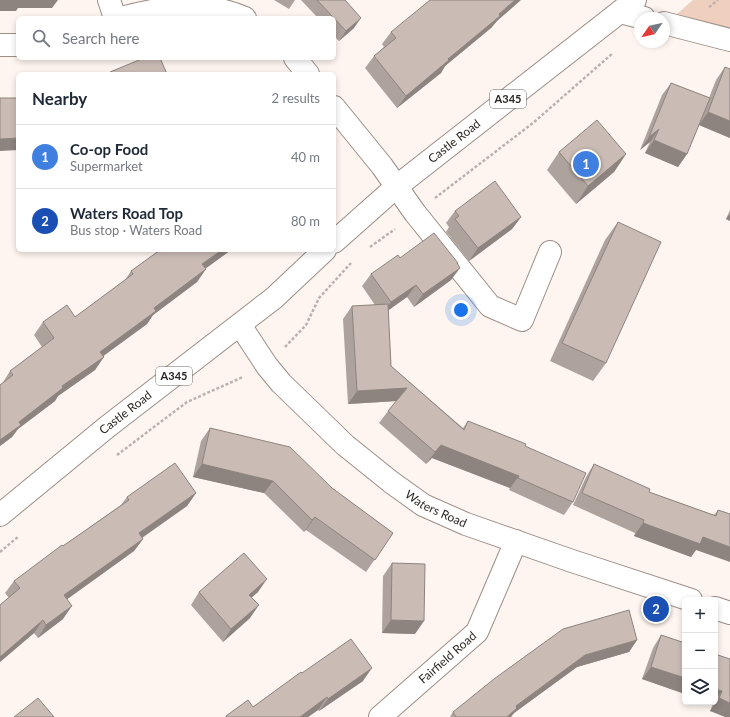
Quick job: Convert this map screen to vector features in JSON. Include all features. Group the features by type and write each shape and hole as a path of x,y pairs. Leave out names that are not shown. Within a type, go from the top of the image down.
{"street":[{"path":"109,0 114,16"},
{"name":"Castle Road","path":"336,240 396,187 628,6"},
{"path":"129,16 153,10 176,7 202,7 226,10 240,16"},
{"path":"670,25 730,40"},
{"path":"0,45 16,45"},
{"path":"297,60 306,72"},
{"path":"336,109 382,166 415,213 490,306 522,320 550,252"},
{"name":"Castle Road","path":"0,515 107,427 274,298 323,252"},
{"name":"Waters Road","path":"240,325 267,366 286,389 345,445 391,482 423,505 466,524 682,597"},
{"name":"Fairfield Road","path":"380,717 477,632 516,541"},
{"path":"718,609 730,613"}],"path":[{"path":"367,250 533,123 617,50"},
{"path":"111,460 187,402 267,366 306,325 319,298 355,259"},
{"path":"0,552 23,533"}],"shaded area":[{"path":"693,0 730,0 730,28 677,14"}],"building":[{"path":"317,0 345,0 361,18 346,31 336,20 336,16 332,16"},
{"path":"430,0 515,0 499,14 500,16 406,96 374,56 396,38 391,32"},
{"path":"139,60 161,60 166,72 110,72"},
{"path":"725,67 730,69 730,121 708,112"},
{"path":"671,83 710,98 687,154 654,140 659,129 649,137"},
{"path":"0,98 16,98 16,138 0,139"},
{"path":"597,120 626,154 588,186 559,152"},
{"path":"495,181 521,217 478,248 455,219 459,216 455,211"},
{"path":"618,222 661,242 606,363 562,343"},
{"path":"434,233 458,263 460,268 423,294 416,285 391,302 371,274 398,255 400,258"},
{"path":"157,252 219,252 202,264 206,269 154,308 156,311 100,352 104,357 62,386 63,388 19,422 21,425 0,440 0,385 13,375 10,371 54,338 43,322 67,305 75,317 133,274 131,271"},
{"path":"388,304 391,366 464,430 468,421 526,444 525,446 586,473 573,502 518,478 519,476 441,445 435,452 388,411 407,388 357,391 352,306"},
{"path":"210,428 290,447 332,488 393,533 375,560 315,517 312,520 273,481 202,464"},
{"path":"175,463 196,493 139,533 143,539 64,595 72,606 46,625 43,620 0,657 0,605 20,588 14,581 62,545 63,546 129,500 127,497"},
{"path":"594,464 650,489 649,492 716,516 718,510 730,514 730,547 703,537 700,544 643,523 644,520 582,493"},
{"path":"244,553 267,579 249,595 259,605 231,629 199,592"},
{"path":"392,563 425,564 424,621 391,620"},
{"path":"629,610 637,640 585,655 516,706 517,708 507,717 456,717 453,712 494,679 563,629"},
{"path":"661,635 682,642 682,677 651,667"},
{"path":"351,639 372,668 328,699 327,697 300,717 226,716 248,700 253,707 301,672 302,673"},
{"path":"718,655 730,659 730,703 719,698 722,691 718,690"},
{"path":"38,698 54,717 14,717"}],"place":[{"name":"Co-op Food","path":"586,164"},
{"name":"Waters Road Top","path":"656,609"}]}
